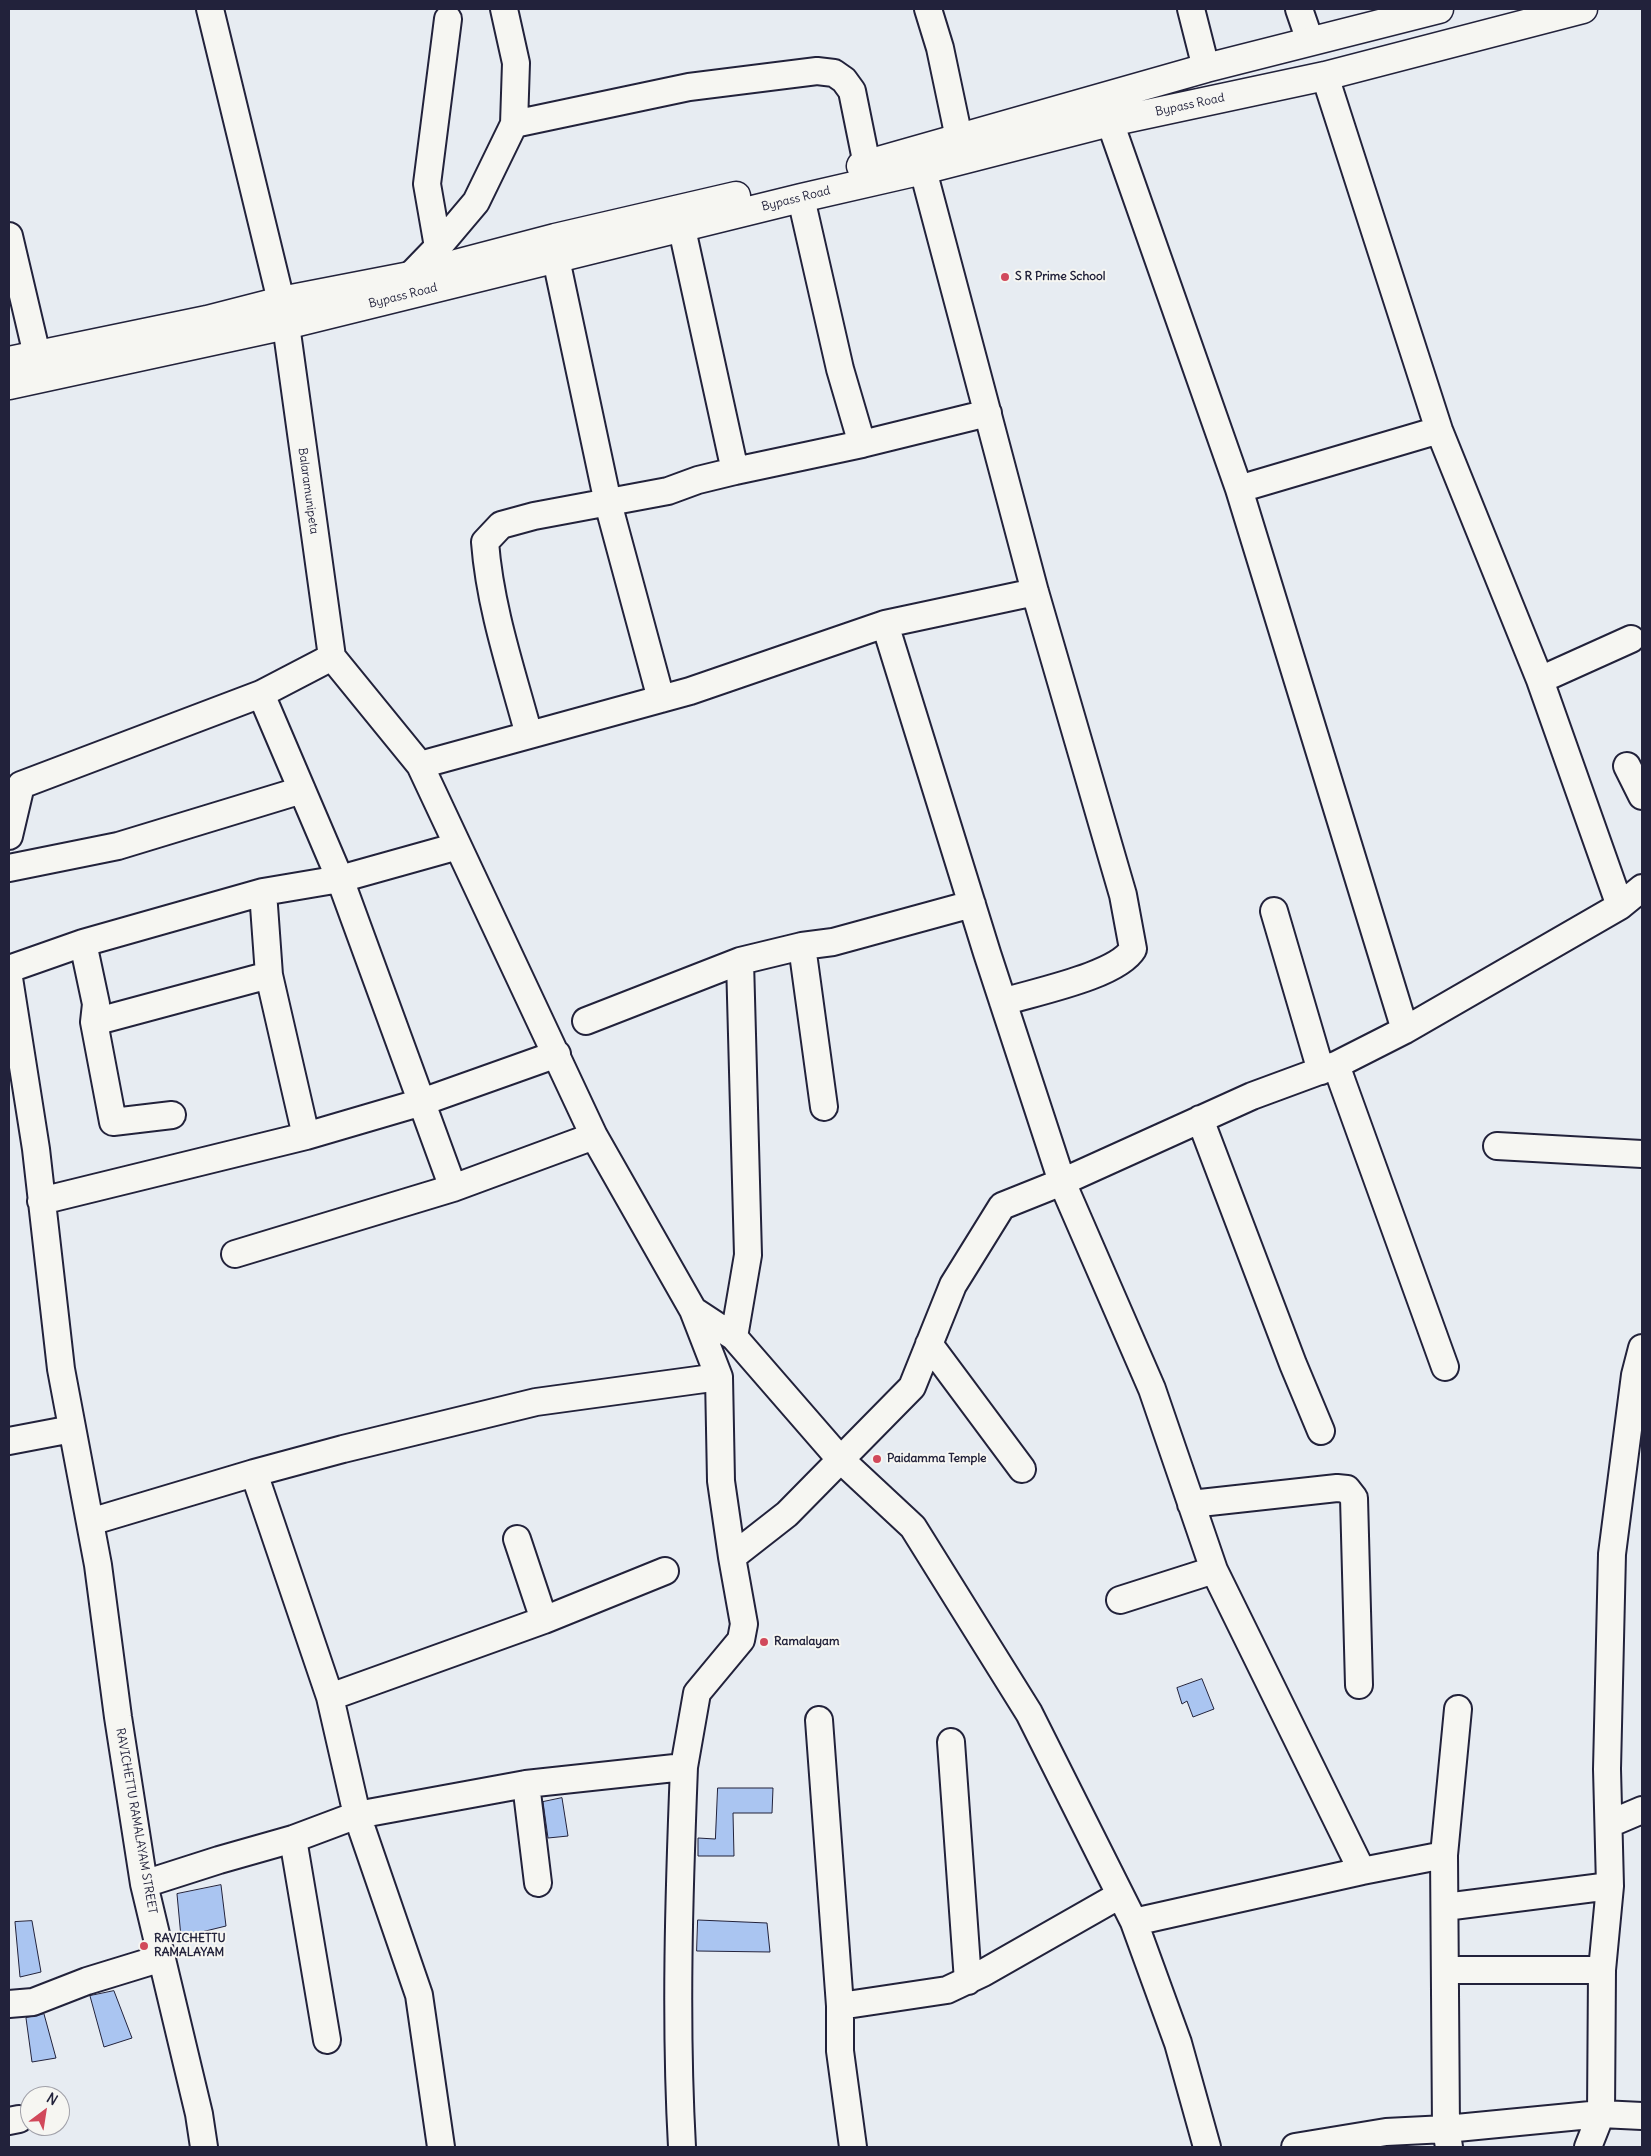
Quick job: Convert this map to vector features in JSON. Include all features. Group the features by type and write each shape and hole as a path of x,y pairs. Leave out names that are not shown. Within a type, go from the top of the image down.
{"main road":[{"name":"Bypass Road","path":"9,361 207,320 284,313 556,259 801,198 923,170 1110,122 1325,76 1583,9"},
{"name":"Bypass Road","path":"9,385 284,313 410,276 555,238 867,165 1067,106 1422,10"}],"street":[{"name":"Balaramunipeta","path":"210,9 284,313 332,657"},
{"path":"410,276 438,247 476,202 514,124 516,63 504,9"},
{"path":"928,9 940,48 959,138"},
{"path":"1191,9 1206,68"},
{"path":"1299,9 1310,41"},
{"path":"438,247 427,184 448,19"},
{"path":"514,124 689,87 816,71 834,73 844,80 852,91 867,165"},
{"path":"1325,76 1439,430 1540,680 1620,906"},
{"path":"1110,122 1238,489 1405,1030"},
{"path":"923,170 1035,592 1123,895 1133,949 1128,958 1107,970 1003,1002"},
{"path":"801,198 840,369 862,444"},
{"path":"682,229 735,471"},
{"path":"9,236 37,355"},
{"path":"556,259 608,503 661,699"},
{"path":"529,735 495,612 487,572 485,542 501,525 534,516 668,491 698,480 735,471 862,444 988,414"},
{"path":"1238,489 1439,430"},
{"path":"420,765 699,688 885,624 1035,592"},
{"path":"885,624 1003,1002 1062,1182 1152,1390 1214,1570 1362,1871"},
{"path":"1540,680 1631,639"},
{"path":"9,836 15,785 261,694 332,657 420,765 594,1136 693,1310 718,1377 721,1481 744,1632 740,1640 697,1693 684,1767 680,1878 678,2056 682,2147"},
{"path":"261,694 340,878 453,1188"},
{"path":"1627,766 1642,796"},
{"path":"9,868 118,846 302,790"},
{"path":"9,969 83,943 263,892 340,878 458,846"},
{"path":"732,1557 787,1514 912,1388 953,1284 1002,1206 1062,1182 1252,1096 1328,1068 1405,1030 1620,906 1642,888"},
{"path":"263,892 269,974 306,1136"},
{"path":"586,1021 740,961 802,946 832,942 972,904"},
{"path":"1274,911 1328,1068 1445,1367"},
{"path":"83,943 96,1004 94,1022 113,1122 172,1115"},
{"path":"802,946 824,1107"},
{"path":"734,1337 748,1255 740,961"},
{"path":"94,1022 269,974"},
{"name":"RAVICHETTU RAMALAYAM STREET","path":"9,978 36,1149 60,1369 98,1565 118,1717 144,1884 199,2114 204,2147"},
{"path":"41,1201 306,1136 422,1102 557,1054"},
{"path":"1200,1119 1289,1355 1321,1431"},
{"path":"235,1254 453,1188 594,1136"},
{"path":"1497,1146 1642,1154"},
{"path":"693,1310 734,1337 840,1459 913,1527 1029,1713 1134,1922 1178,2043 1207,2147"},
{"path":"929,1344 1022,1469"},
{"path":"1588,2147 1601,2114 1602,1970 1610,1886 1607,1769 1612,1554 1635,1375 1642,1348"},
{"path":"90,1522 342,1449 536,1402 718,1377"},
{"path":"9,1441 72,1429"},
{"path":"254,1473 330,1697 357,1815 419,1995 441,2147"},
{"path":"1191,1504 1337,1488 1347,1490 1354,1498 1359,1685"},
{"path":"517,1539 544,1620"},
{"path":"1120,1600 1214,1570"},
{"path":"330,1697 544,1620 666,1571"},
{"path":"1447,2138 1444,1855 1458,1709"},
{"path":"819,1720 840,2006 840,2051 853,2147"},
{"path":"951,1742 968,1981"},
{"path":"144,1884 293,1839 357,1815 526,1784 684,1767"},
{"path":"526,1784 538,1882"},
{"path":"1609,1824 1642,1810"},
{"path":"293,1839 326,2040"},
{"path":"1134,1922 1362,1871 1444,1855"},
{"path":"1444,1906 1610,1886"},
{"path":"840,2006 947,1990 968,1981 1120,1895"},
{"path":"9,2004 33,2002 87,1981 162,1958"},
{"path":"1445,1970 1602,1970"},
{"path":"1295,2147 1386,2132 1447,2138 1601,2114 1642,2116"}],"building":[{"path":"1202,1679 1214,1709 1193,1717 1187,1701 1182,1704 1177,1688"},
{"path":"718,1788 773,1788 772,1813 733,1813 734,1856 698,1856 698,1838 715,1839"},
{"path":"562,1798 568,1836 548,1838 543,1802"},
{"path":"221,1885 226,1926 181,1937 177,1894"},
{"path":"698,1920 767,1923 770,1952 697,1951"},
{"path":"32,1921 41,1972 20,1977 15,1922"},
{"path":"114,1991 132,2038 104,2047 90,1996"},
{"path":"44,2014 56,2058 32,2062 26,2018"}],"place":[{"name":"S R Prime School","path":"1005,277"},
{"name":"Paidamma Temple","path":"877,1459"},
{"name":"Ramalayam","path":"764,1642"},
{"name":"RAVICHETTU RAMALAYAM","path":"144,1946"}]}
